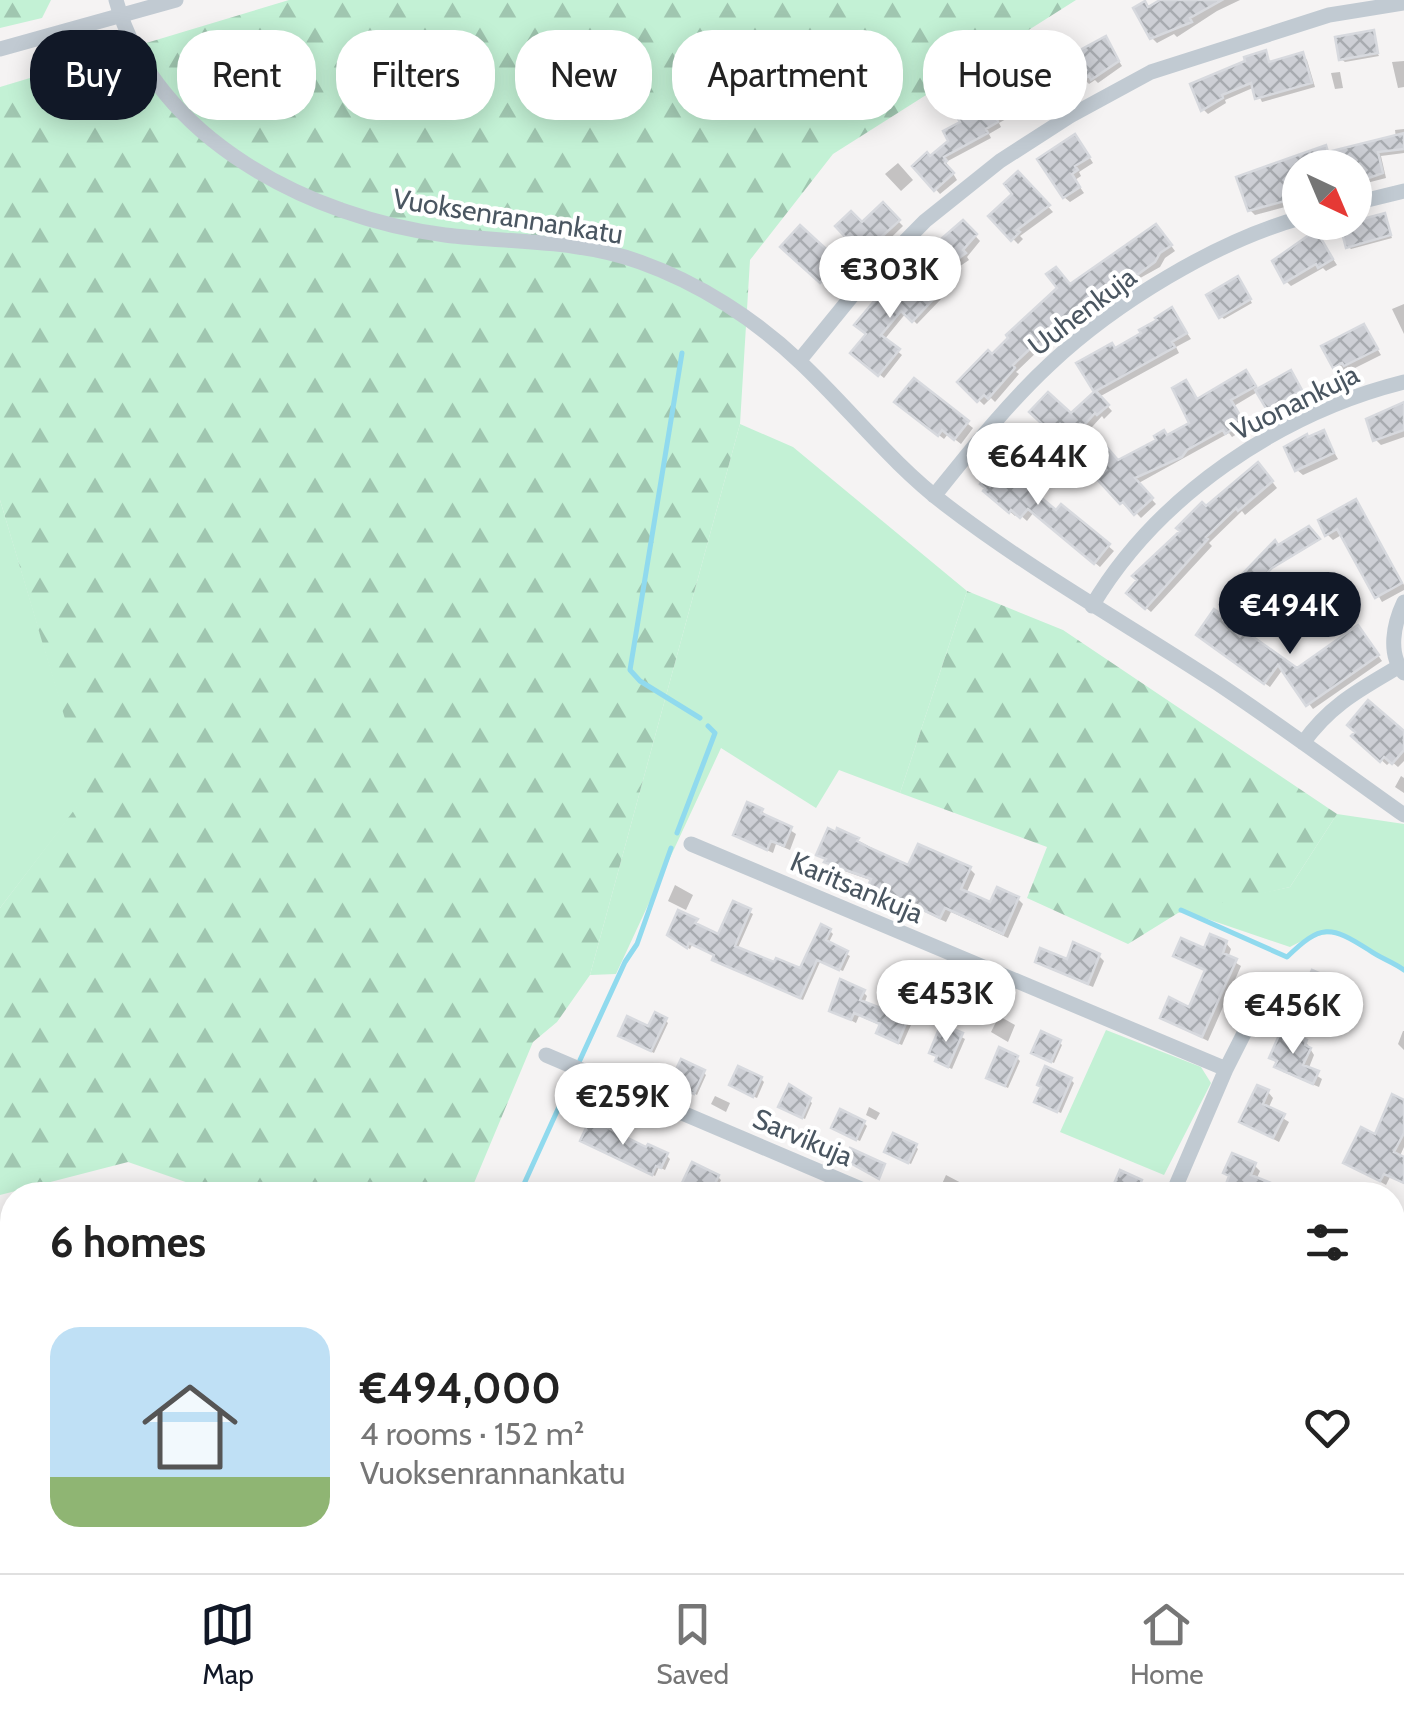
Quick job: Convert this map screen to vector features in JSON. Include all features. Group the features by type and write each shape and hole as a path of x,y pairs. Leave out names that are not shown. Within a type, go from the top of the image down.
{"street":[{"path":"0,49 119,8 176,0"},
{"path":"799,361 856,291 914,231 1000,160 1070,116 1151,72 1329,15 1404,3"},
{"name":"Vuoksenrannankatu","path":"119,8 138,52 162,91 202,130 243,161 282,183 344,211 393,226 447,235 557,242 638,261 687,282 739,312 799,361 934,496 1092,606 1215,682 1404,815"},
{"path":"1372,199 1404,191"},
{"name":"Uuhenkuja","path":"934,496 991,425 1078,339 1188,264 1282,225"},
{"name":"Vuonankuja","path":"1092,606 1128,550 1152,524 1212,476 1259,443 1334,406 1404,382"},
{"path":"1303,743 1320,718 1337,703 1401,670 1394,645 1396,620 1404,602"},
{"name":"Karitsankuja","path":"691,844 1226,1069"},
{"path":"1178,1182 1226,1069 1269,984"},
{"name":"Sarvikuja","path":"546,1055 844,1182"}],"green space":[{"path":"0,0 51,0 42,18 0,28"},
{"path":"289,0 1076,0 1029,30 923,30 923,97 903,110 903,30 672,30 672,120 887,120 833,154 750,260 740,424 590,975 557,1022 533,1042 474,1182 186,1182 128,1162 50,1182 0,1182 0,908 87,793 0,500 0,87 30,78 30,120 157,120 157,40 177,34 177,120 316,120 316,30 189,30"},
{"path":"740,424 793,447 967,591 900,793 839,770 816,808 721,748 616,974 590,975"},
{"path":"0,500 88,793 0,908"},
{"path":"967,591 1063,630 1337,814 1290,887 1178,913 1128,944 1027,898 1047,847 900,793"},
{"path":"1337,814 1404,824 1404,972 1350,938 1324,935 1290,947 1181,910 1290,887"},
{"path":"1106,1030 1201,1067 1211,1083 1164,1175 1060,1132"}],"building":[{"path":"1160,0 1222,0 1190,18 1192,22 1150,39 1133,8 1145,1 1148,7"},
{"path":"1374,30 1378,53 1339,60 1335,37"},
{"path":"1106,36 1119,61 1091,80 1087,77 1087,46"},
{"path":"1266,50 1269,62 1303,52 1312,83 1255,99 1251,83 1222,95 1201,111 1190,84"},
{"path":"960,122 998,122 986,129 988,133 944,157 954,173 934,191 912,166 948,141 943,131"},
{"path":"1404,133 1404,149 1378,152 1383,173 1372,177 1372,150 1336,150"},
{"path":"1075,134 1090,157 1075,166 1078,170 1072,174 1080,187 1063,198 1037,159"},
{"path":"1282,161 1282,202 1248,211 1236,177"},
{"path":"1018,171 1050,205 1017,230 1020,232 1011,241 988,216 1012,194 1004,184"},
{"path":"883,202 900,220 862,255 835,226 851,211 862,222"},
{"path":"1385,213 1391,235 1346,248 1344,240 1372,240 1372,216"},
{"path":"963,220 977,234 963,250 966,253 943,270 926,252"},
{"path":"1156,224 1172,245 1155,262 1093,306 1091,303 1074,310 1055,328 1058,332 1038,350 1033,346 1013,365 1015,368 988,399 984,395 977,402 957,382 988,350 992,354 1008,338 1006,335 1057,288 1046,274 1056,267 1070,284"},
{"path":"800,225 850,271 835,287 824,278 820,283 780,247"},
{"path":"1302,240 1322,240 1333,259 1284,283 1272,261"},
{"path":"924,274 941,291 912,322 901,311 881,335 900,349 878,376 850,353 866,334 854,325 885,288 893,296 909,280 914,284"},
{"path":"1238,276 1251,299 1219,318 1206,295"},
{"path":"1172,307 1187,333 1172,342 1175,347 1096,391 1109,405 1095,413 1066,446 1029,412 1048,392 1071,413 1094,392 1076,363 1112,343 1115,348 1141,333 1139,330"},
{"path":"1364,324 1378,349 1333,368 1321,346"},
{"path":"1246,370 1256,386 1231,400 1244,422 1135,478 1153,498 1134,515 1083,464 1105,445 1118,460 1156,440 1154,436 1164,430 1167,435 1189,423 1172,388 1186,380 1197,399"},
{"path":"1291,370 1302,390 1267,410 1255,390"},
{"path":"914,378 969,421 954,440 942,430 938,436 894,402"},
{"path":"1404,402 1404,430 1373,441 1366,419"},
{"path":"1324,430 1334,453 1295,471 1284,447"},
{"path":"992,451 1004,462 1002,465 1056,510 1061,504 1110,544 1094,564 1028,509 1020,518 983,491 983,480 974,472"},
{"path":"1258,462 1273,481 1238,511 1236,508 1206,537 1145,609 1126,593 1137,580 1132,576 1180,531 1176,528 1202,502 1206,506"},
{"path":"1356,499 1402,583 1375,598 1337,529 1325,536 1318,520"},
{"path":"1309,526 1320,539 1272,568 1240,601 1228,589 1275,540 1278,545"},
{"path":"1314,585 1348,604 1338,622 1304,602"},
{"path":"1214,609 1297,668 1358,625 1379,655 1306,706 1278,665 1264,684 1196,635"},
{"path":"1368,700 1404,731 1404,750 1392,764 1384,757 1380,762 1351,736 1355,732 1347,725"},
{"path":"747,802 792,827 784,846 771,841 767,850 733,835"},
{"path":"828,828 859,838 857,841 908,865 918,844 971,867 961,889 990,902 997,887 1019,897 1003,934 945,908 940,918 898,898 897,901 867,888 871,879 824,862 826,859 816,855"},
{"path":"733,901 751,909 735,946 800,968 821,924 831,929 826,940 848,951 839,970 817,960 800,998 712,960 714,955 689,943 687,948 667,935 678,910 718,934"},
{"path":"1210,934 1227,941 1223,953 1237,959 1202,1037 1160,1018 1169,997 1189,1007 1205,970 1173,956 1181,938 1204,948"},
{"path":"1073,942 1100,954 1088,984 1035,962 1040,948 1067,959"},
{"path":"1312,970 1339,982 1335,993 1348,999 1346,1004 1353,1007 1344,1027 1296,1005"},
{"path":"840,979 865,990 860,1000 883,1009 893,986 913,995 908,1007 912,1009 898,1043 876,1033 880,1024 854,1013 851,1020 829,1011"},
{"path":"655,1012 667,1018 651,1051 618,1036 627,1016 648,1026"},
{"path":"941,1024 963,1033 948,1067 929,1053"},
{"path":"1041,1031 1061,1040 1051,1062 1031,1053"},
{"path":"1289,1032 1307,1040 1305,1045 1311,1048 1303,1065 1319,1071 1313,1084 1274,1067 1277,1061 1269,1058 1280,1033 1288,1036"},
{"path":"999,1047 1018,1056 1005,1086 986,1078"},
{"path":"681,1059 705,1070 694,1094 670,1082"},
{"path":"738,1066 762,1077 753,1097 729,1085"},
{"path":"1045,1066 1072,1078 1057,1112 1034,1102"},
{"path":"789,1084 811,1098 802,1118 778,1107"},
{"path":"1257,1085 1269,1090 1263,1104 1285,1114 1273,1138 1239,1122"},
{"path":"1392,1094 1404,1100 1404,1133 1394,1152 1404,1157 1404,1182 1384,1174 1380,1181 1343,1163 1361,1127 1375,1134"},
{"path":"840,1109 865,1121 856,1140 831,1128"},
{"path":"590,1119 646,1147 648,1144 668,1153 661,1168 656,1166 652,1175 580,1141"},
{"path":"893,1133 917,1144 908,1163 884,1152"},
{"path":"850,1148 885,1164 879,1179 845,1160"},
{"path":"1232,1153 1256,1163 1251,1175 1268,1182 1227,1182 1229,1176 1223,1173"},
{"path":"692,1162 719,1175 716,1182 682,1182"},
{"path":"1120,1170 1142,1180 1141,1182 1115,1182"}],"waterway":[{"path":"682,353 630,670 640,681 700,718"},
{"path":"677,833 715,733 708,726"},
{"path":"580,1060 637,944 671,848"},
{"path":"1181,910 1287,957 1309,938 1326,932 1345,936 1404,970"},
{"path":"525,1182 573,1076"}]}
